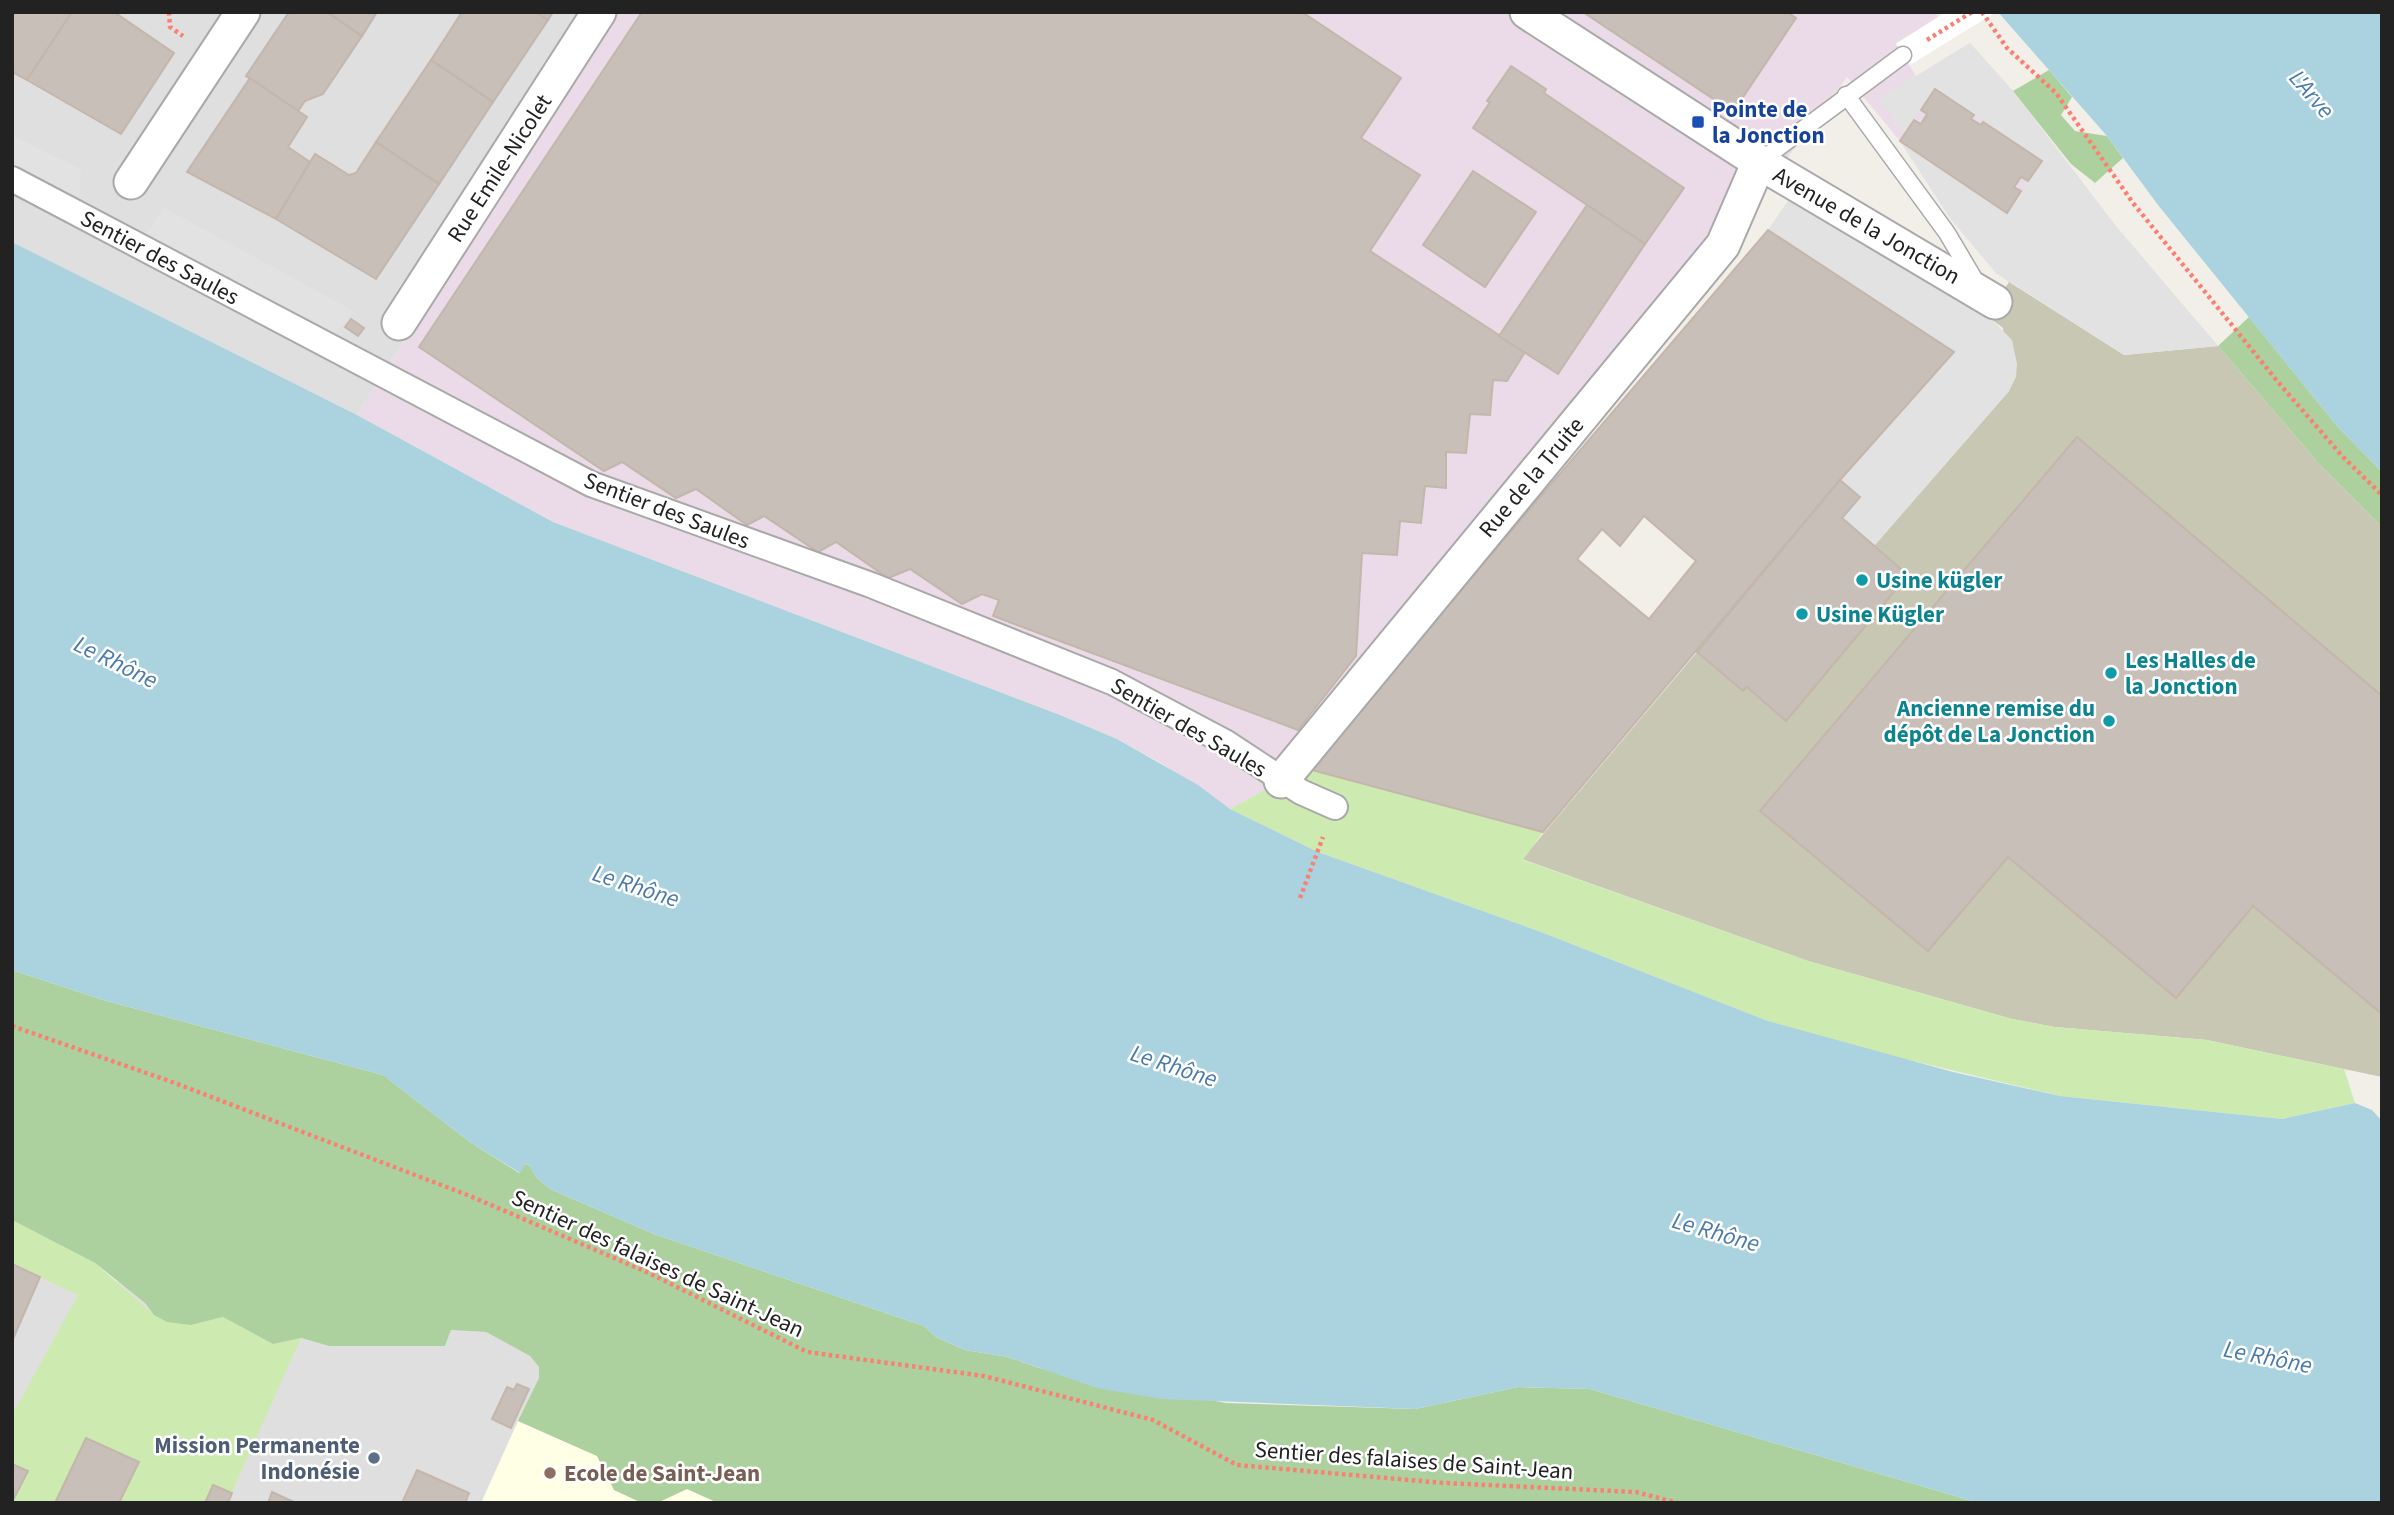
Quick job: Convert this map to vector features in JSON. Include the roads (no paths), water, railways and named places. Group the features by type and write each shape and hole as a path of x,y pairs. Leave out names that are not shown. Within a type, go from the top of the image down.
{"street":[{"path":"131,182 243,12"},
{"name":"Rue Emile-Nicolet","path":"399,323 599,12"},
{"name":"Avenue de la Jonction","path":"1527,12 1759,162 1989,298"},
{"name":"Rue de la Truite","path":"1281,780 1723,245 1759,162"},
{"name":"Sentier des Saules","path":"12,179 591,484 871,585 1112,682 1225,742 1281,780 1335,807"}],"lane":[{"path":"1759,162 1903,55"},
{"path":"1846,95 1948,233 1989,298"}],"water":[{"name":"L'Arve","path":"1998,12 2382,12 2382,472 2337,426 2158,205 2107,136"},
{"name":"Le Rhône","path":"12,242 357,415 553,522 1117,739 1198,785 1230,809 1318,852 1541,932 1768,1021 1953,1072 2060,1096 2282,1119 2355,1103 2372,1110 2382,1121 2382,1503 1979,1503 1590,1389 1518,1387 1415,1409 1162,1399 1097,1388 1008,1357 965,1350 936,1337 924,1326 654,1234 550,1189 536,1177 530,1166 525,1164 520,1173 470,1142 383,1075 103,1000 12,970"}],"place":[{"name":"Pointe de la Jonction","path":"1698,122"},
{"name":"Usine kügler","path":"1862,580"},
{"name":"Usine Kügler","path":"1802,614"},
{"name":"Les Halles de la Jonction","path":"2111,673"},
{"name":"Ancienne remise du dépôt de La Jonction","path":"2109,721"},
{"name":"Mission Permanente Indonésie","path":"374,1458"},
{"name":"Ecole de Saint-Jean","path":"550,1473"}]}
